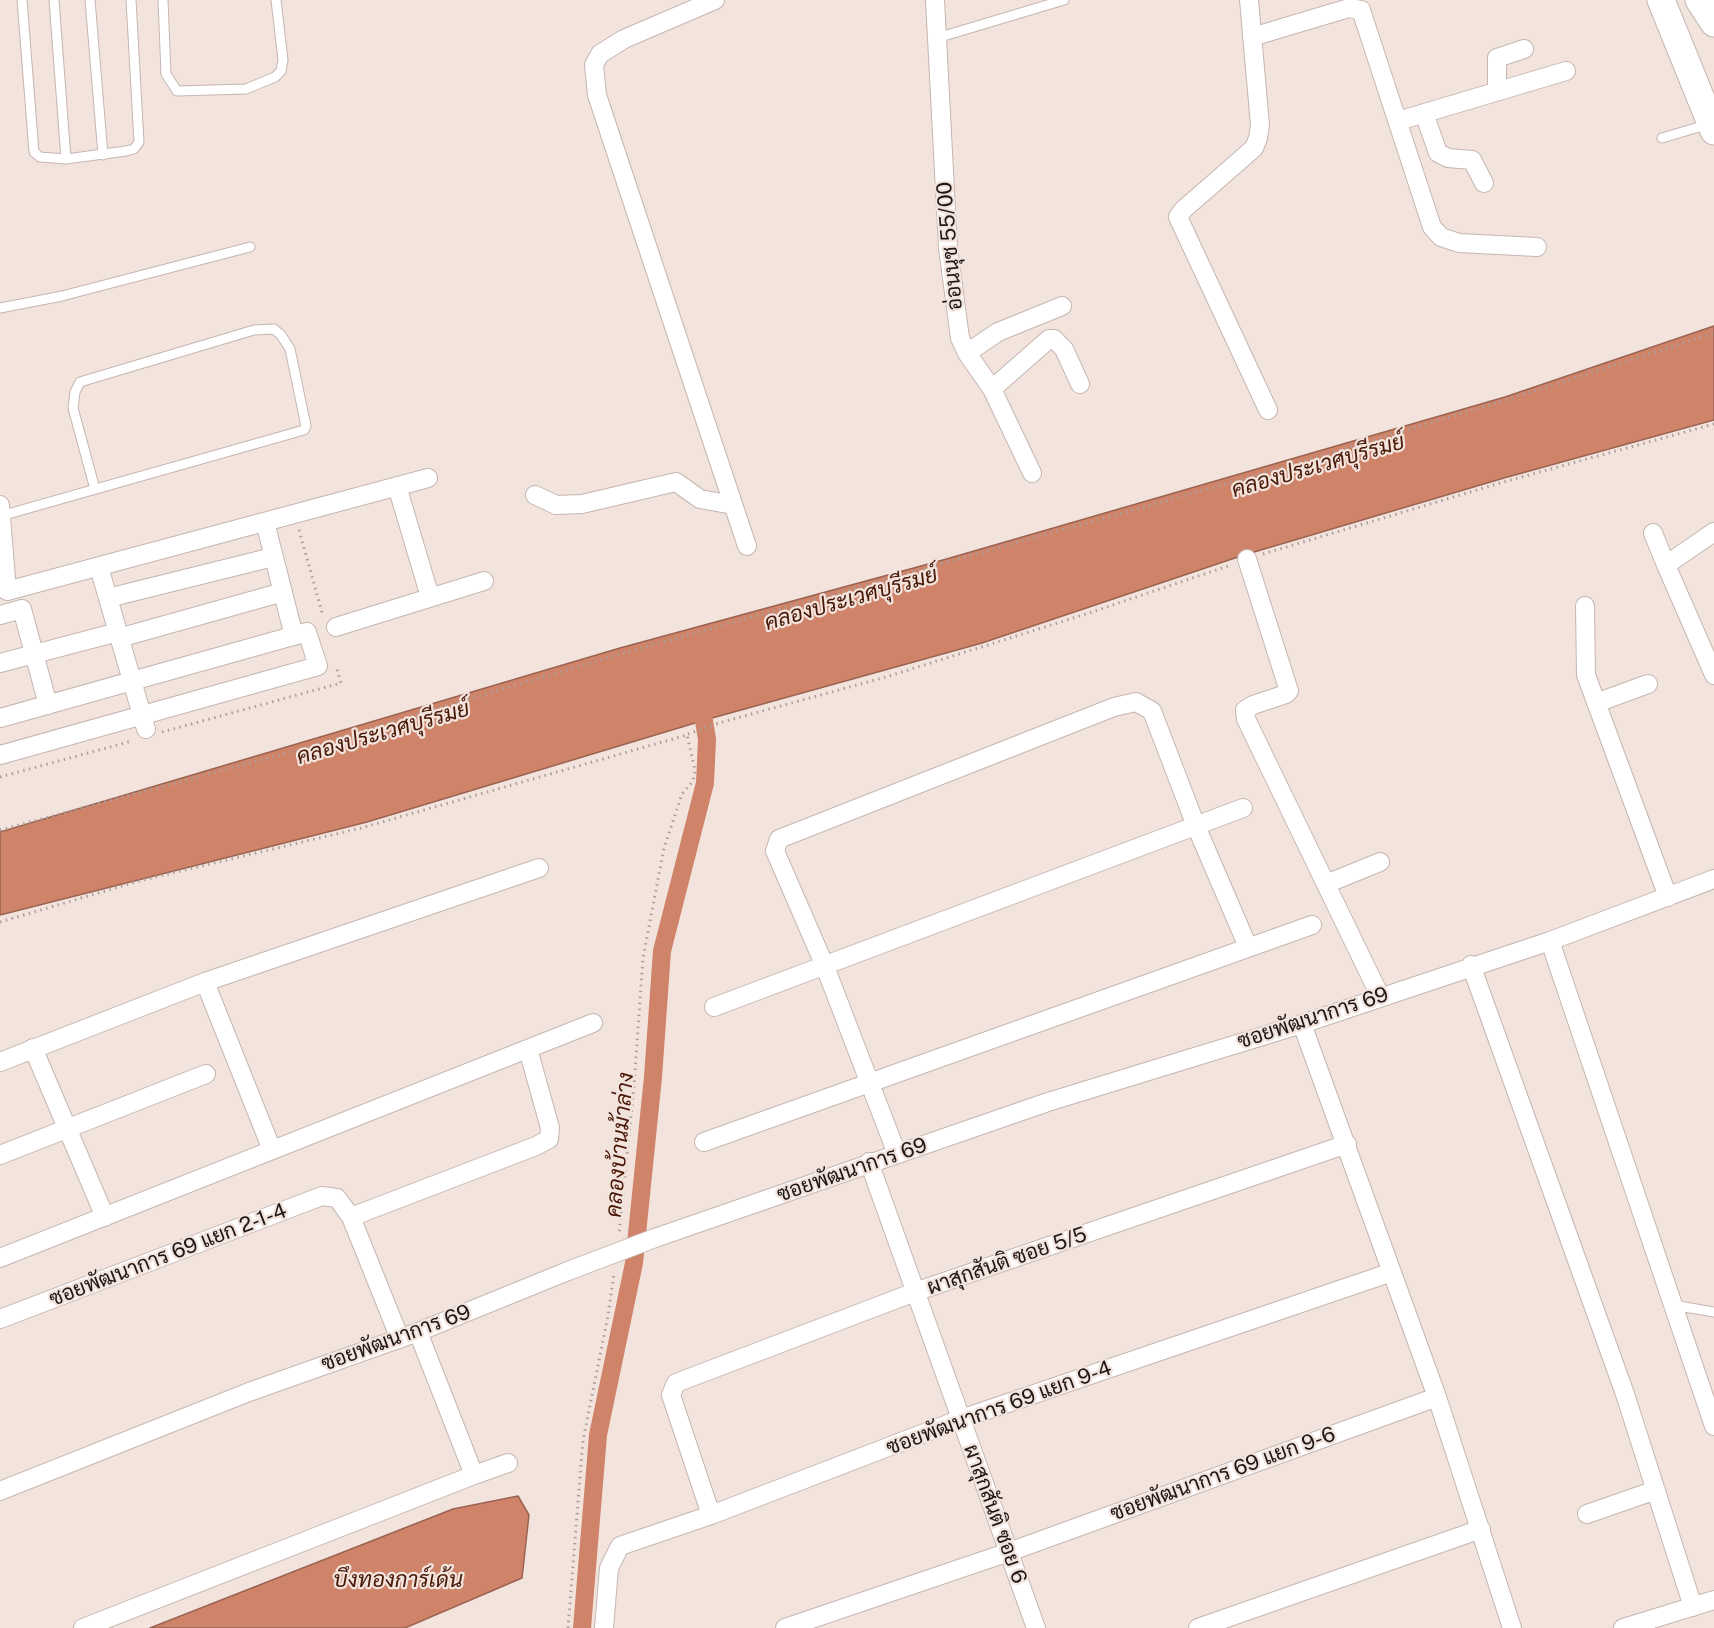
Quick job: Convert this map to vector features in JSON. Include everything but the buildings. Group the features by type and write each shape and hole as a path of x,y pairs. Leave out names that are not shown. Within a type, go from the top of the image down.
{"main road":[{"path":"1661,0 1713,127"},
{"path":"1699,0 1714,23"},
{"path":"1712,0 1714,6"}],"street":[{"path":"716,0 624,39 600,54 594,65 601,106 747,546"},
{"name":"อ่อนนุช 55/00","path":"935,0 948,249 960,338 967,353 993,390 1032,473"},
{"path":"1249,0 1260,125 1258,138 1254,148 1183,210 1178,218 1268,410"},
{"path":"1252,37 1349,8 1361,10 1432,227 1441,237 1478,245 1537,248"},
{"path":"1497,91 1497,58 1524,49"},
{"path":"1398,121 1566,71"},
{"path":"1424,113 1438,153 1448,158 1472,160 1484,183"},
{"path":"967,353 998,332 1062,306"},
{"path":"993,390 1049,339 1054,339 1064,349 1080,384"},
{"path":"0,511 4,592 428,478"},
{"path":"535,495 556,505 582,504 676,482 700,499 734,505"},
{"path":"397,486 430,597"},
{"path":"265,522 294,636"},
{"path":"1666,565 1714,532"},
{"path":"1653,533 1712,664"},
{"path":"108,598 273,557"},
{"path":"1247,559 1289,691 1245,710 1246,719 1380,996"},
{"path":"99,567 146,730"},
{"path":"331,627 484,580"},
{"path":"0,663 283,592"},
{"path":"1585,606 1586,675 1668,897"},
{"path":"0,615 22,609 48,705"},
{"path":"0,718 307,632 318,666 146,730 0,755"},
{"path":"1596,703 1648,684"},
{"path":"897,1154 867,1082 824,964 775,850 779,839 1114,707 1136,702 1152,711 1196,825 1248,948"},
{"path":"714,1006 1243,808"},
{"path":"1326,884 1380,862"},
{"path":"0,1062 205,982 539,868"},
{"name":"ซอยพัฒนาการ 69","path":"0,1491 249,1392 400,1339 568,1271 869,1162 1048,1102 1302,1024 1471,965 1550,941 1714,879"},
{"path":"704,1142 1312,925"},
{"path":"1550,941 1714,1426"},
{"path":"1471,965 1625,1394 1694,1607"},
{"path":"205,982 272,1150"},
{"path":"0,1258 592,1023"},
{"path":"1302,1024 1437,1396 1512,1628"},
{"path":"33,1048 105,1217"},
{"path":"400,1339 351,1217 537,1146 549,1139 550,1128 528,1049"},
{"path":"0,1155 206,1074"},
{"name":"ผาสุกสันติ ซอย 5/5","path":"711,1515 672,1395 672,1388 676,1383 915,1292 1347,1144"},
{"name":"ผาสุกสันติ ซอย 6","path":"869,1162 1036,1628"},
{"name":"ซอยพัฒนาการ 69 แยก 2-1-4","path":"0,1319 322,1196 337,1198 351,1217"},
{"name":"ซอยพัฒนาการ 69 แยก 9-4","path":"604,1628 609,1568 612,1557 620,1546 711,1515 961,1419 1392,1272"},
{"path":"418,1332 474,1475"},
{"name":"ซอยพัฒนาการ 69 แยก 9-6","path":"785,1628 1009,1552 1437,1396"},
{"path":"83,1628 508,1463"},
{"path":"1587,1515 1656,1490"},
{"path":"1198,1628 1481,1529"},
{"path":"1632,1627 1714,1600"}],"lane":[{"path":"22,0 34,152 40,157 66,159 103,155 134,148 140,142 131,0"},
{"path":"54,0 66,159"},
{"path":"90,0 103,155"},
{"path":"163,0 166,74 177,91 246,89 275,77 284,60 276,0"},
{"path":"937,38 1064,0"},
{"path":"1662,138 1713,127"},
{"path":"0,308 62,296 250,247"},
{"path":"0,511 95,489 304,430 304,417 290,349 281,335 274,328 254,330 80,382 73,408 95,489"},
{"path":"1673,1305 1714,1312"}],"path":[{"path":"0,830 305,747 610,657 1236,481 1506,400 1714,333"},
{"path":"0,922 139,880 361,828 687,735 719,723 886,677 1083,615 1247,559 1507,481 1714,424"},
{"path":"295,514 331,627"},
{"path":"0,777 146,730 341,683 335,660"},
{"path":"618,1236 634,1086 643,958 664,848 682,794 693,781 695,770 687,735"},
{"path":"568,1628 582,1440 608,1316 614,1270"}],"water":[{"name":"คลองประเวศบุรีรมย์","path":"1714,326 1714,420 1504,478 1244,555 982,643 705,720 367,822 0,915 0,832 620,648 943,560 1505,397"},
{"name":"บึงทองการ์เด้น","path":"518,1496 529,1515 522,1578 405,1628 150,1628 453,1509"}],"waterway":[{"name":"คลองบ้านม้าล่าง","path":"582,1628 598,1435 634,1263 653,1077 662,951 705,783 707,739 700,697"}]}
